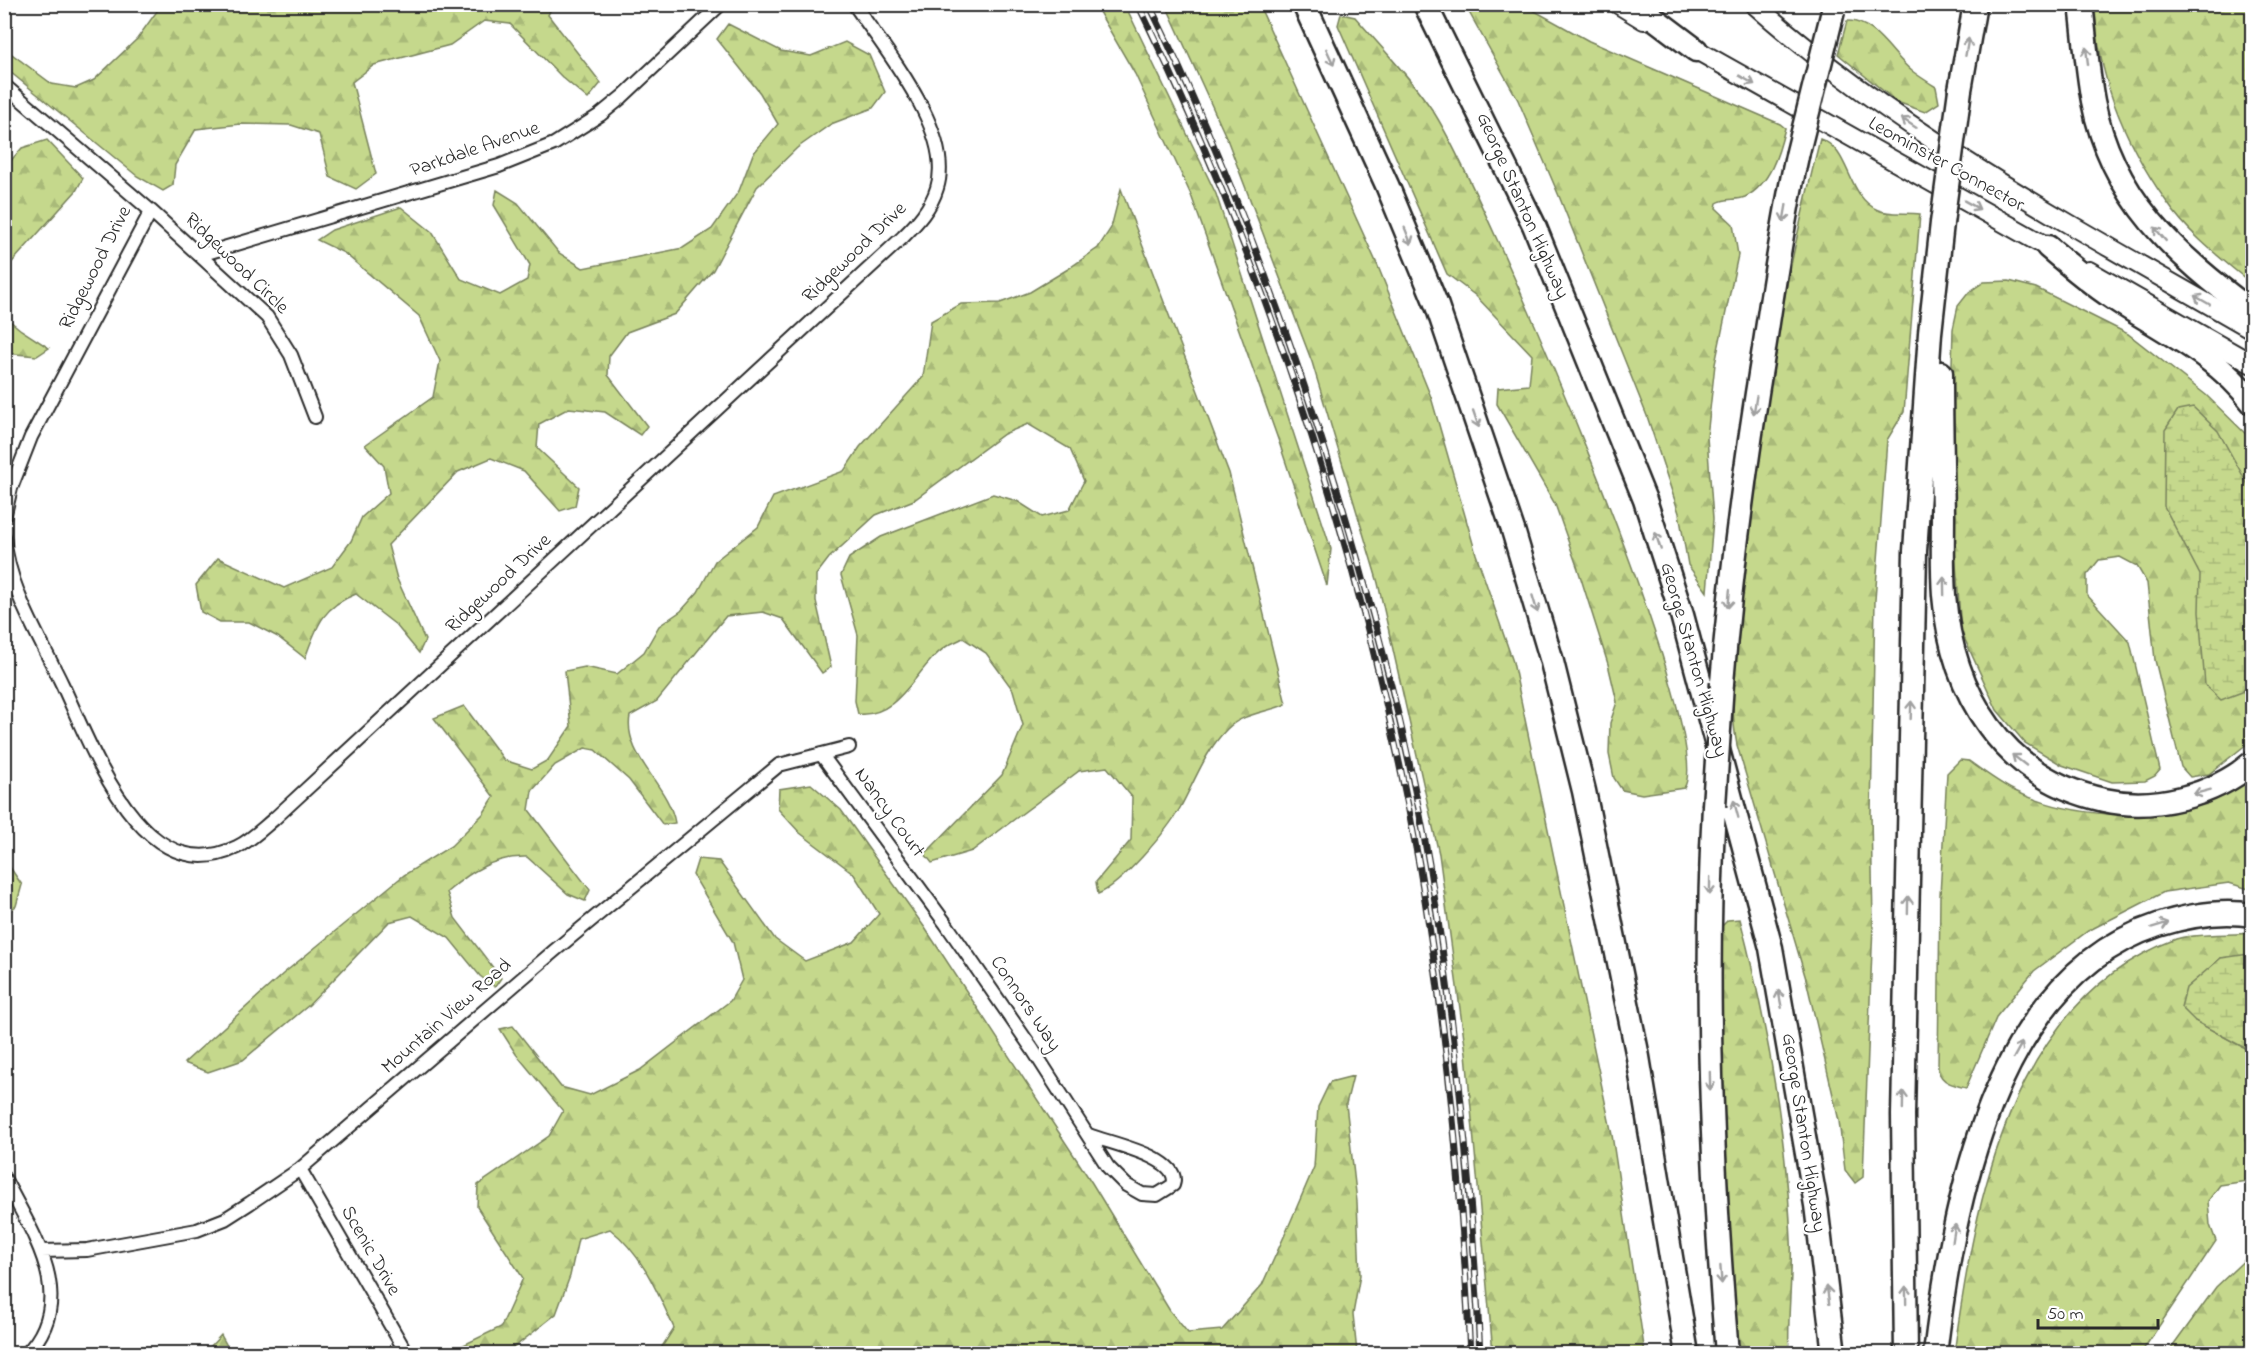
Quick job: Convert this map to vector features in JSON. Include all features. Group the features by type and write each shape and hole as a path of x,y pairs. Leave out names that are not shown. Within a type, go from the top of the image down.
{"highway":[{"path":"1304,4 1387,185 1437,306 1513,530 1551,658 1584,791 1631,1024 1687,1353"},
{"name":"George Stanton Highway","path":"1425,4 1534,225 1645,500 1682,615 1771,948 1816,1205 1834,1353"},
{"path":"1635,4 1696,50"},
{"path":"1906,1353 1903,1115 1915,574 1930,333 1960,90 1975,4"},
{"path":"2081,4 2093,102 2110,153 2126,186 2156,229 2177,252 2253,312"},
{"path":"1727,1353 1710,1106 1708,980 1714,806 1722,684 1731,579 1785,210 1834,8"},
{"path":"2048,247 2112,298 2193,349 2229,375 2253,402"},
{"path":"1939,257 1944,596 1951,636 1962,675 1971,697 1989,728 2014,757 2058,785 2081,795 2125,804 2170,801 2214,788 2239,775 2253,763"},
{"path":"1935,1353 1957,1214 1974,1148 1992,1099 2021,1044 2043,1012 2074,976 2099,955 2141,931 2198,916 2253,915"}],"main road":[{"name":"Leominster Connector","path":"1618,4 2253,364"},
{"name":"Leominster Connector","path":"1754,4 1798,44 1897,115 2011,188 2253,329"}],"street":[{"name":"Parkdale Avenue","path":"200,255 499,166 554,144 615,103 721,4"},
{"name":"Ridgewood Drive","path":"4,536 9,564 22,600 101,765 138,824 163,843 195,854 223,852 246,842 282,812 903,237 925,213 937,188 939,175 933,135 904,79 854,4"},
{"name":"Ridgewood Drive","path":"4,84 151,211 35,428 11,488 4,518"},
{"name":"Ridgewood Circle","path":"151,211 256,306 281,335 315,417"},
{"name":"Mountain View Road","path":"42,1251 87,1250 197,1230 225,1219 300,1168 554,951 778,765 849,747"},
{"name":"Nancy Court","path":"820,754 926,896"},
{"name":"Connors Way","path":"926,896 1108,1167 1126,1185 1142,1194 1157,1195 1173,1185 1172,1173 1157,1159 1144,1152 1089,1136"},
{"name":"Scenic Drive","path":"300,1168 406,1353"},
{"path":"4,1178 42,1251 49,1274 50,1315 43,1332 26,1353"}],"green space":[{"path":"159,5 553,5 548,15 601,83 588,99 562,77 510,24 484,21 450,45 374,65 352,82 376,174 356,189 330,177 319,134 291,125 241,124 196,129 175,165 173,185 163,191 137,176 4,67 5,49 52,84 76,88 94,80 137,39 160,7"},
{"path":"1095,5 1125,5 1216,194 1331,549 1327,586 1279,442 1191,195 1135,74"},
{"path":"1166,5 1259,5 1377,264 1431,397 1476,554 1513,662 1612,1135 1645,1353 1493,1353 1466,1053 1439,854 1378,583 1312,362 1227,139"},
{"path":"1465,5 1524,5 1589,41 1785,128 1776,158 1761,185 1745,197 1720,201 1716,208 1733,224 1738,255 1715,364 1707,437 1713,519 1707,592 1688,565 1679,513 1647,416 1559,196 1518,100"},
{"path":"2095,5 2252,5 2252,284 2206,246 2185,225 2151,179 2138,156 2116,108 2108,83 2101,57"},
{"path":"1341,14 1355,17 1406,75 1433,111 1459,159 1543,343 1633,569 1667,670 1685,747 1684,788 1642,794 1622,790 1614,778 1609,754 1610,723 1617,702 1608,664 1555,504 1497,404 1498,388 1529,385 1532,355 1476,296 1447,274 1338,25"},
{"path":"1847,21 1857,22 1875,32 1912,71 1936,87 1939,103 1925,112 1897,102 1838,54"},
{"path":"728,24 781,51 811,56 845,42 869,55 885,92 873,108 831,124 797,148 757,187 713,270 675,314 627,332 609,356 608,375 647,426 640,435 605,412 569,408 539,424 537,448 579,487 575,506 560,511 524,471 491,458 458,472 388,545 397,579 425,640 419,653 396,625 356,594 335,605 322,619 305,658 278,637 249,622 220,622 201,612 196,585 218,558 284,588 332,567 351,541 362,517 389,493 384,466 365,445 433,397 440,361 419,316 344,253 317,240 332,230 401,207 432,232 461,279 500,295 527,280 530,265 494,205 497,190 518,203 559,253 583,268 683,248 712,229 739,191 753,154 778,124 760,93 717,39"},
{"path":"1820,139 1830,144 1838,152 1854,184 1868,203 1882,212 1920,214 1904,412 1887,440 1875,600 1871,814 1873,924 1863,1177 1855,1183 1845,1170 1839,1121 1806,979 1737,745 1733,712 1734,677 1752,490 1781,313"},
{"path":"47,140 83,178 76,191 5,270 5,167 22,148"},
{"path":"1121,189 1229,473 1286,704 1247,716 1227,729 1206,757 1174,818 1131,869 1108,889 1098,894 1096,882 1131,840 1132,797 1107,767 1079,771 972,851 932,863 925,854 1002,775 1023,725 1013,690 986,653 963,638 936,655 897,700 886,708 873,713 858,714 855,701 858,635 841,575 849,558 881,537 993,494 1017,501 1042,517 1069,510 1084,481 1070,449 1028,424 1004,434 914,500 876,515 829,558 816,575 816,601 831,667 822,673 783,619 763,612 726,616 657,701 630,716 633,744 671,809 675,823 663,825 629,780 595,750 585,748 555,765 532,791 529,810 590,890 585,901 568,894 527,857 504,859 484,866 447,892 455,918 501,978 495,987 480,976 449,938 412,916 389,922 309,1005 243,1060 208,1072 184,1063 284,973 404,875 451,846 483,814 494,797 434,718 464,706 504,760 532,769 548,760 571,726 565,671 585,667 617,674 644,652 659,626 681,611 698,592 715,561 758,527 773,497 844,471 860,447 923,377 931,321 961,304 1000,303 1030,292 1068,269 1098,248 1111,228"},
{"path":"2009,281 2036,288 2128,334 2206,395 2252,440 2252,740 2209,774 2190,777 2181,767 2155,660 2147,583 2137,566 2120,557 2099,560 2087,575 2087,595 2130,642 2160,770 2155,776 2145,781 2112,782 2062,765 2025,743 1997,710 1961,631 1949,470 1953,329 1958,306 1969,292 1984,282"},
{"path":"4,316 49,348 37,356 5,353"},
{"path":"2193,407 2218,431 2252,492 2252,681 2242,692 2221,700 2205,685 2199,612 2200,575 2164,506 2165,430 2178,410"},
{"path":"1960,760 1969,761 2009,788 2036,800 2083,811 2109,814 2135,815 2183,809 2211,799 2252,775 2252,890 2229,883 2164,892 2088,931 2034,971 1997,1016 1966,1088 1945,1081 1938,1070 1940,895 1947,773"},
{"path":"811,784 841,810 925,928 1092,1183 1170,1311 1188,1333 1222,1330 1262,1285 1314,1167 1318,1107 1330,1082 1353,1076 1346,1104 1357,1202 1360,1275 1353,1314 1357,1353 658,1353 674,1328 655,1287 640,1262 610,1229 578,1239 570,1276 556,1314 507,1353 447,1353 501,1327 523,1278 477,1207 478,1185 549,1136 563,1111 516,1054 500,1029 513,1026 561,1087 590,1095 640,1070 730,1001 742,980 733,942 693,875 698,859 719,861 775,939 805,961 854,942 879,914 853,873 800,833 778,809 779,789"},
{"path":"5,860 22,885 16,906 5,914"},
{"path":"1740,919 1767,1037 1785,1158 1791,1254 1789,1353 1737,1353 1723,1178 1721,927 1728,920"},
{"path":"2252,933 2252,955 2221,958 2195,1021 2252,1052 2252,1121 2245,1140 2252,1158 2252,1185 2247,1181 2220,1185 2208,1201 2210,1225 2216,1241 2141,1353 1954,1354 1974,1233 1990,1171 2011,1112 2039,1057 2075,1008 2120,968 2183,937"},
{"path":"2252,955 2252,1052 2195,1021 2181,1007 2186,988 2221,958"},
{"path":"2252,1253 2252,1340 2240,1353 2168,1353 2216,1287"},
{"path":"221,1335 231,1353 210,1353 210,1347"}],"railway":[{"path":"1138,4 1186,106 1271,316 1342,534 1372,644 1419,864 1438,986 1458,1170 1470,1354"},
{"path":"1149,4 1209,134 1262,266 1331,468 1374,617 1413,781 1439,925 1462,1108 1480,1354"}]}
